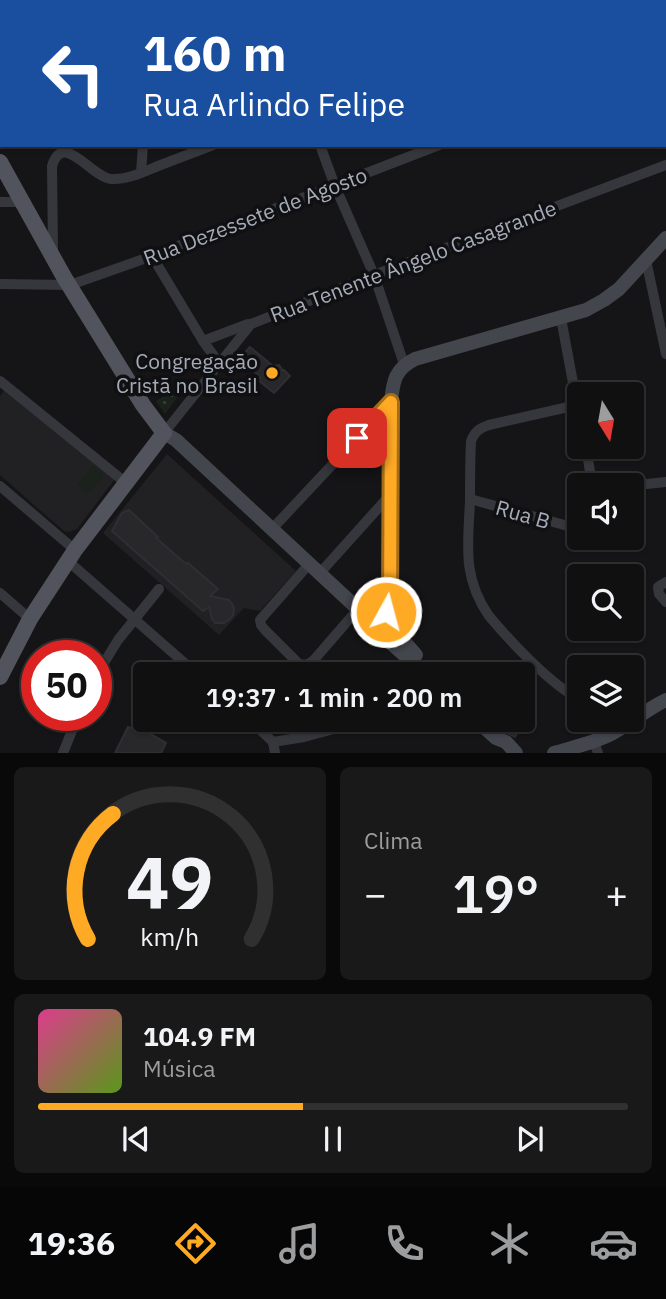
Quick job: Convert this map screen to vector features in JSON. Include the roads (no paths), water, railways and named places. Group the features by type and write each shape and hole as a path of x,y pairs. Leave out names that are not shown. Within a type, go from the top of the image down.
{"main road":[{"path":"0,162 53,259 143,405 164,433 176,440 366,613 390,627 416,654 420,662"},
{"path":"390,627 391,402 392,387 404,365 415,359 586,310 619,289 666,238"},
{"path":"0,677 30,619 71,555 164,433"},
{"path":"366,613 382,615 390,607"},
{"path":"366,613 368,624 412,662"},
{"path":"554,753 596,747 666,700"},
{"path":"489,732 505,753"},
{"path":"496,738 506,742 516,753"}],"street":[{"path":"141,173 143,147"},
{"path":"53,259 52,166 58,154 67,152 92,171 109,179 128,178 209,147"},
{"path":"321,147 374,275 404,365"},
{"name":"Rua Dezessete de Agosto","path":"70,285 335,186 410,150 427,147"},
{"name":"Rua Tenente Ângelo Casagrande","path":"164,433 251,324 666,165"},
{"path":"0,202 22,202"},
{"path":"152,256 219,363"},
{"path":"646,260 666,354"},
{"path":"0,284 70,285"},
{"path":"561,318 573,382"},
{"path":"203,341 251,324"},
{"path":"0,381 126,483"},
{"path":"272,528 391,402"},
{"path":"567,412 489,425 474,434 471,441 467,548 468,564 483,607 495,623 538,666 567,690"},
{"path":"644,484 666,482"},
{"path":"0,486 134,618 184,662"},
{"path":"366,613 313,662 306,665 299,664 265,630 260,620 390,495"},
{"name":"Rua B","path":"470,499 567,526"},
{"path":"662,585 659,594 666,602"},
{"path":"112,649 159,589"},
{"path":"0,593 30,619"},
{"path":"644,709 652,708"},
{"path":"63,753 73,731"},
{"path":"263,732 273,742 275,753"},
{"path":"273,742 323,732"}],"place":[{"name":"Congregação Cristã no Brasil","path":"272,373"}]}
